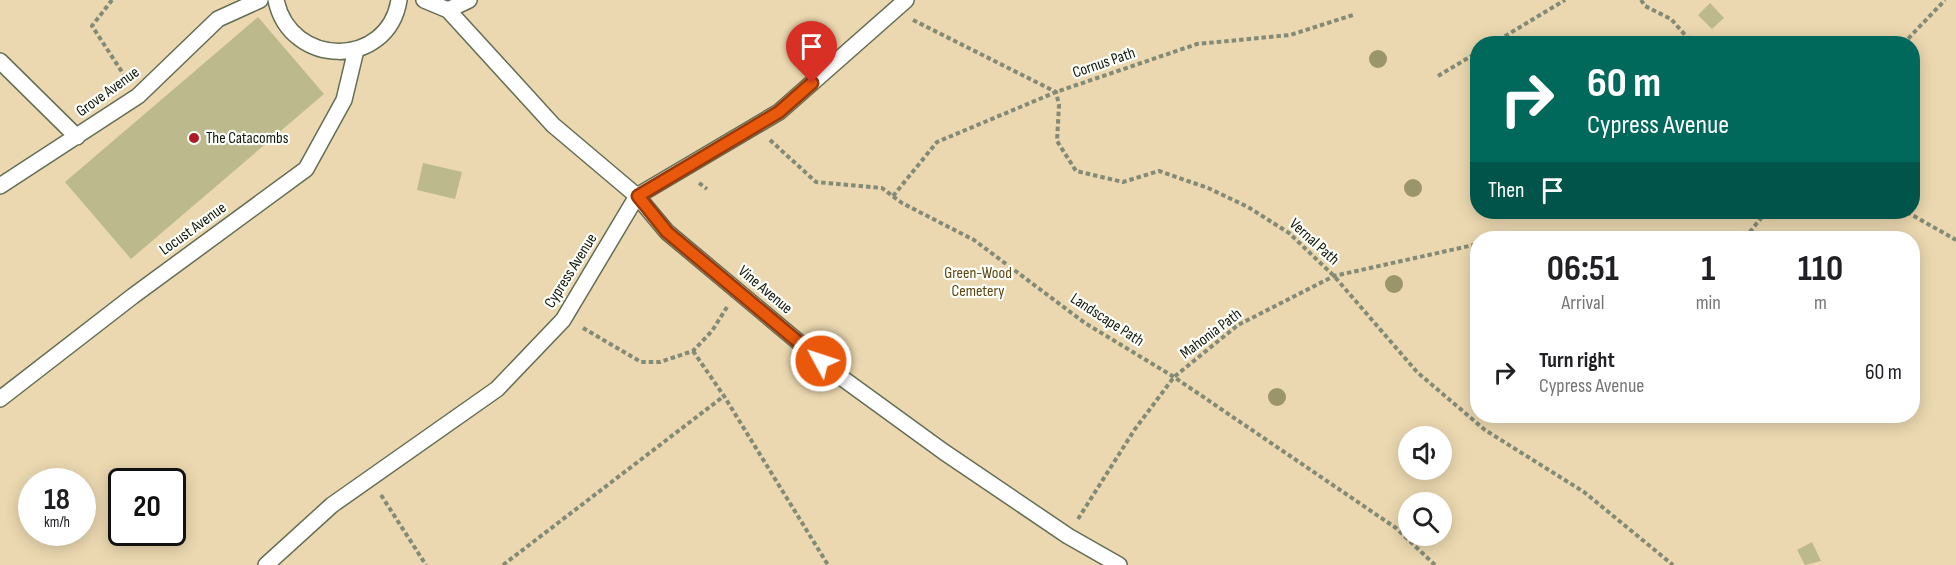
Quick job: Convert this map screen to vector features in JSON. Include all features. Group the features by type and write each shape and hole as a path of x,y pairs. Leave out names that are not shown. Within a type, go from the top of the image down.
{"lane":[{"name":"Grove Avenue","path":"0,186 138,96 218,19 260,0"},
{"path":"276,0 278,12 287,28 301,41 327,51 356,50 374,41 388,27 397,10 399,0"},
{"name":"Vine Avenue","path":"424,0 448,10 554,125 638,196 667,232 838,375 944,452 1068,536 1119,565"},
{"path":"448,10 469,0"},
{"name":"Cypress Avenue","path":"266,565 332,505 497,389 565,317 638,196 779,112 906,0"},
{"name":"Locust Avenue","path":"0,399 133,296 306,169 344,100 356,50"},
{"path":"0,61 76,137"}],"path":[{"path":"112,0 92,26 138,96"},
{"path":"1505,36 1564,0"},
{"path":"1641,0 1645,6 1671,19 1686,36"},
{"path":"1911,36 1945,0"},
{"path":"893,10 1056,92"},
{"name":"Cornus Path","path":"893,196 936,142 1056,92 1197,44 1290,35 1353,15"},
{"path":"1438,76 1470,57"},
{"name":"Vernal Path","path":"1056,92 1059,105 1057,141 1076,171 1123,182 1159,171 1208,188 1248,207 1289,233 1334,276 1417,372 1470,417"},
{"name":"Landscape Path","path":"755,126 816,182 882,188 974,240 1085,323 1174,377 1396,528 1436,565"},
{"path":"1751,231 1760,219"},
{"path":"1919,219 1956,240"},
{"name":"Mahonia Path","path":"1068,536 1135,429 1174,377 1238,325 1334,276 1470,246"},
{"path":"565,317 641,362 660,362 693,351 712,331 738,291"},
{"path":"693,351 724,396 828,565"},
{"path":"503,565 724,396"},
{"name":"Vernal Path","path":"1477,423 1584,492 1674,565"},
{"path":"370,477 426,565"}],"green space":[{"name":"Green-Wood Cemetery","path":"0,0 1956,0 1956,565 0,565"}],"building":[{"path":"1710,3 1724,18 1712,29 1698,15"},
{"name":"The Catacombs","path":"258,17 324,94 131,259 65,182"},
{"path":"423,163 462,172 455,199 417,190"},
{"path":"1812,542 1821,561 1805,565 1797,550"}],"place":[{"name":"The Catacombs","path":"194,138"}],"route":[{"path":"812,83 779,112 638,196 667,232 821,361"}]}
